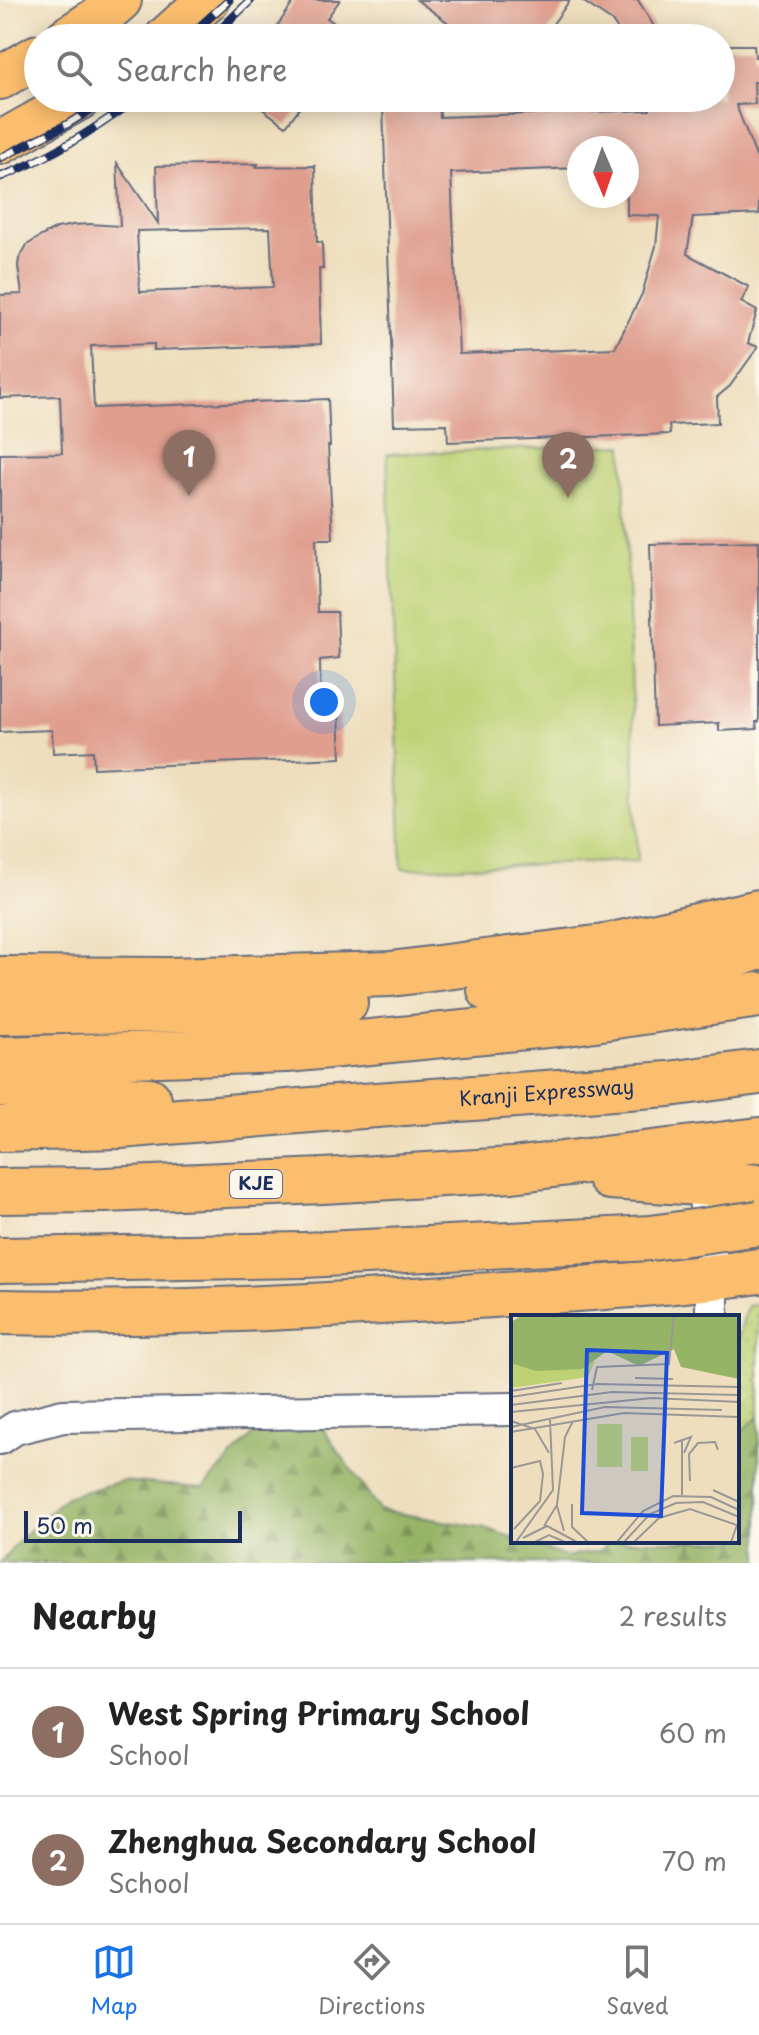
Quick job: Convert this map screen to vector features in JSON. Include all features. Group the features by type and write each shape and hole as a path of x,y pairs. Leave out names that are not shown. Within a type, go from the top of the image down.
{"highway":[{"path":"0,979 167,980 391,974 604,947 759,912"},
{"path":"0,1012 277,1008 534,986 623,975 739,954 759,947"},
{"path":"0,1059 287,1050 567,1023 759,995"},
{"name":"Kranji Expressway","path":"335,1108 669,1084 759,1072"},
{"path":"0,1084 104,1098 335,1108"},
{"path":"0,1129 120,1126 335,1108"},
{"name":"KJE","path":"0,1191 104,1190 512,1170 759,1140"},
{"path":"512,1170 759,1187"},
{"path":"0,1260 304,1255 651,1238 759,1223"},
{"path":"0,1253 51,1258"},
{"path":"0,1312 87,1314 353,1304 712,1297 759,1271"}],"main road":[{"path":"89,24 120,0"},
{"path":"181,24 208,0"},
{"path":"0,78 24,65"},
{"path":"0,143 55,112"}],"lane":[{"path":"704,1184 712,1297"},
{"path":"0,1438 15,1428 63,1416 511,1409"}],"green space":[{"path":"623,445 638,861 402,869 387,454"},
{"path":"759,1304 759,1417 739,1433 739,1336 747,1306"},
{"path":"759,1417 759,1563 0,1563 25,1534 66,1497 122,1481 203,1488 259,1428 319,1423 379,1510 485,1528 511,1537 511,1543 527,1543 566,1557 600,1551 606,1543 739,1543 739,1433"}],"building":[{"path":"295,0 340,0 327,18 336,24 279,24"},
{"path":"417,0 570,0 553,24 450,24"},
{"path":"581,0 638,0 653,24 614,24"},
{"path":"735,45 754,45 755,57 759,57 759,82 754,82 755,104 736,105 759,164 759,214 693,217 687,254 749,287 741,302 757,311 748,343 758,347 730,386 717,397 718,423 669,425 670,434 448,442 447,424 394,425 383,112 440,112 440,117 590,112 735,112","holes":["567,136 639,136 639,208 627,208 627,215 659,216 656,246 642,294 615,348 459,354 451,173 567,168"]},
{"path":"266,112 296,112 286,126"},
{"path":"117,163 158,223 156,166 315,166 317,242 322,242 323,269 319,269 321,344 154,350 154,344 91,346 94,408 328,399 333,539 316,539 318,612 337,612 339,658 320,660 321,713 339,712 341,758 94,768 93,751 53,753 52,730 0,732 0,454 62,453 60,396 0,398 0,295 22,294 19,259 27,245 41,236 73,225 120,226","holes":["270,228 273,287 140,292 137,231"]},
{"path":"759,541 757,729 719,731 719,723 655,726 650,544"}],"railway":[{"path":"202,24 229,0"},
{"path":"226,24 251,0"},
{"path":"0,158 87,112"},
{"path":"0,177 72,142 119,112"}],"place":[{"name":"West Spring Primary School","path":"189,496"},
{"name":"Zhenghua Secondary School","path":"568,498"}]}
